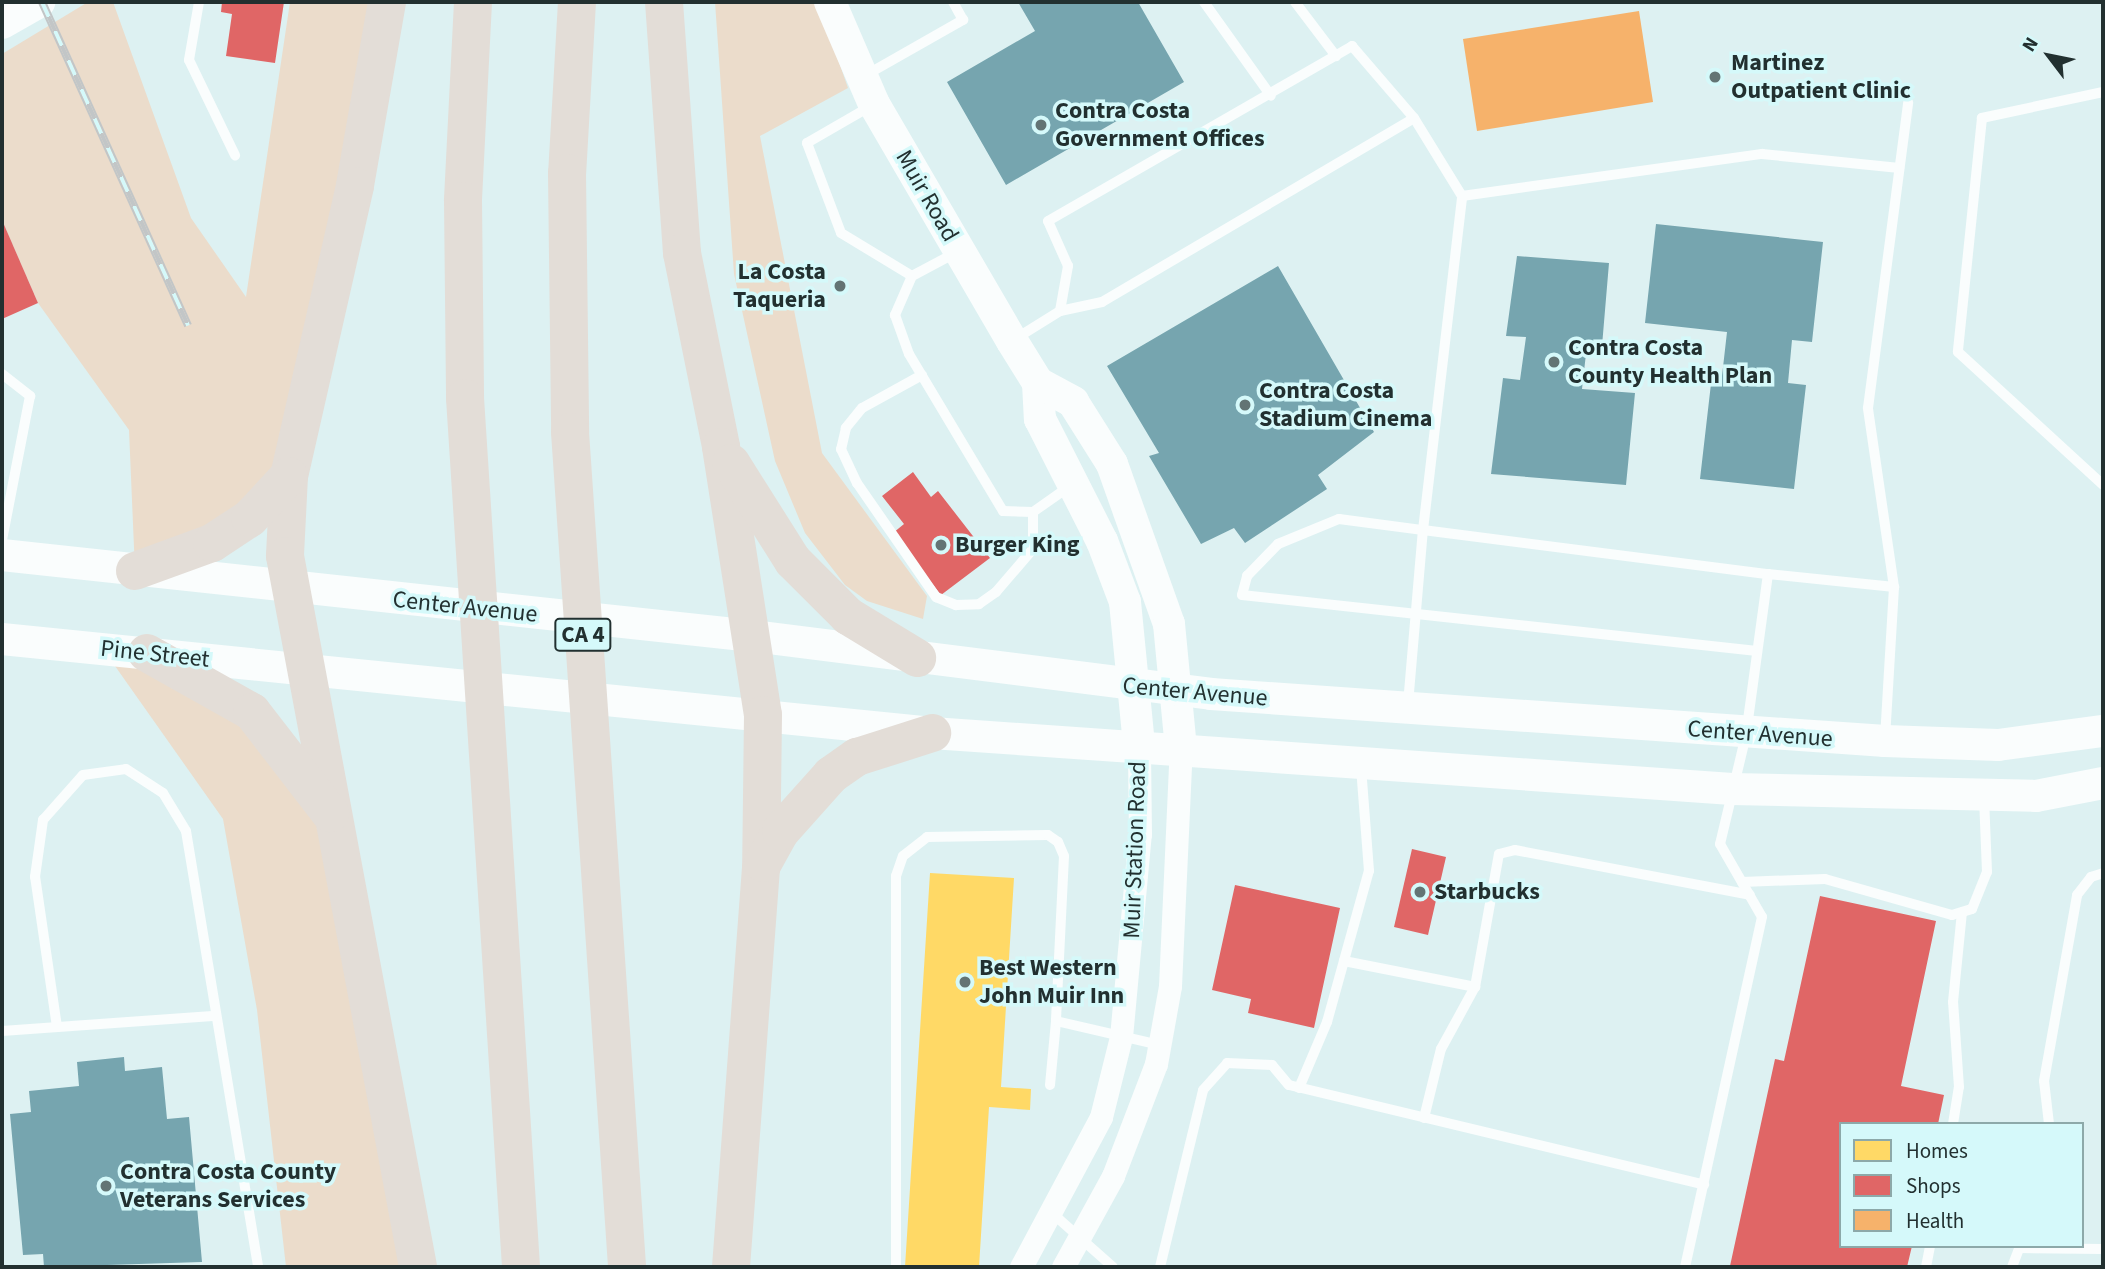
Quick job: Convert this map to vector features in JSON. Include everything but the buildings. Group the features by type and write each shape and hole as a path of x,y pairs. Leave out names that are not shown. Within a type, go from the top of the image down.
{"highway":[{"path":"387,2 355,186 289,476 290,590 339,826 418,1267"},
{"path":"473,2 463,201 465,384 521,1267"},
{"name":"CA 4","path":"577,2 568,173 567,366 627,1267"},
{"path":"664,2 682,253 721,447 763,715 761,868 731,1267"},
{"path":"721,447 793,561 848,616 917,658"},
{"path":"135,571 212,543 250,518 289,476"},
{"path":"147,653 252,712 339,826"},
{"path":"761,868 781,831 831,775 857,757 932,733"}],"street":[{"path":"2,23 39,2"},
{"name":"Muir Road","path":"830,2 867,91 958,251 1038,383 1040,419 1075,483 1125,602 1136,687 1139,746"},
{"name":"Muir Road","path":"1038,383 1073,402 1112,464 1155,573 1179,691 1181,748"},
{"path":"2,555 290,590"},
{"name":"Center Avenue","path":"290,590 752,636 1136,687 1407,710 1746,735 1998,746 2103,731"},
{"name":"Pine Street","path":"2,639 308,670"},
{"path":"308,670 932,733 1181,748 1732,789 2036,796 2103,783"},
{"name":"Muir Station Road","path":"1021,1267 1101,1117 1121,1037 1140,834 1139,746"},
{"name":"Muir Station Road","path":"1063,1267 1081,1239 1113,1176 1160,1045 1170,986 1181,748"}],"lane":[{"path":"199,2 189,60 235,155"},
{"path":"912,276 841,233 807,143 867,91 963,20 953,2"},
{"path":"1204,2 1271,96"},
{"path":"1295,2 1336,55"},
{"path":"1060,311 1068,267 1048,221 1271,96 1352,46 1414,118 1462,196 1423,530 1407,710"},
{"path":"2103,92 1982,118 1958,352 2103,485"},
{"path":"1885,741 1894,587 1868,408 1908,103"},
{"path":"1012,341 1060,311 1102,302 1414,118"},
{"path":"1462,196 1762,154 1899,168"},
{"path":"958,251 912,276 895,315 922,375 1003,511 1033,512 1075,483"},
{"path":"2,374 30,396 2,540"},
{"path":"922,375 862,408 846,428 841,449 856,483 936,597 956,605 979,604 996,592 1033,549 1033,512"},
{"path":"1757,651 1416,610 1242,595 1247,576 1278,544 1339,519 1768,574 1894,587"},
{"path":"1685,1267 1762,917 1720,844 1746,735 1768,574"},
{"path":"1299,1088 1344,961 1369,871 1361,761"},
{"path":"57,1027 34,877 44,820 83,775 126,769 163,793 186,831 212,1016 258,1267"},
{"path":"1742,882 1825,879 1952,915 1972,909 1987,872 1984,795"},
{"path":"896,1267 895,876 903,856 926,837 1048,835 1058,842 1064,856 1050,1085"},
{"path":"1424,1118 1441,1049 1475,986 1499,854 1515,850 1750,895"},
{"path":"2049,1122 2044,1081 2077,895 2091,877 2103,873"},
{"path":"1953,1122 1959,1087 1953,1003 1962,912"},
{"path":"1344,961 1475,986"},
{"path":"2,1031 212,1016"},
{"path":"1056,1021 1160,1045"},
{"path":"1160,1267 1203,1090 1227,1063 1272,1065 1299,1088 1704,1185"},
{"path":"1052,1213 1113,1267"},
{"path":"1926,1267 1930,1248"},
{"path":"2012,1267 2020,1248"},
{"path":"2062,1248 2103,1249"}],"shaded area":[{"path":"88,2 113,2 191,218 246,297 290,2 387,2 289,476 135,571 129,430 38,303 2,220 2,54"},
{"path":"715,2 818,2 848,88 760,136 822,453 927,596 923,619 867,601 845,585 805,533 775,461 734,274"},
{"path":"103,649 219,690 339,826 402,1267 286,1267 257,1010 223,819"}],"railway":[{"path":"42,2 188,326"}],"place":[{"name":"Martinez Outpatient Clinic","path":"1715,77"},
{"name":"Contra Costa Government Offices","path":"1041,125"},
{"name":"La Costa Taqueria","path":"840,286"},
{"name":"Contra Costa County Health Plan","path":"1554,362"},
{"name":"Contra Costa Stadium Cinema","path":"1245,405"},
{"name":"Burger King","path":"941,545"},
{"name":"Starbucks","path":"1420,892"},
{"name":"Best Western John Muir Inn","path":"965,982"},
{"name":"Contra Costa County Veterans Services","path":"106,1186"}]}
